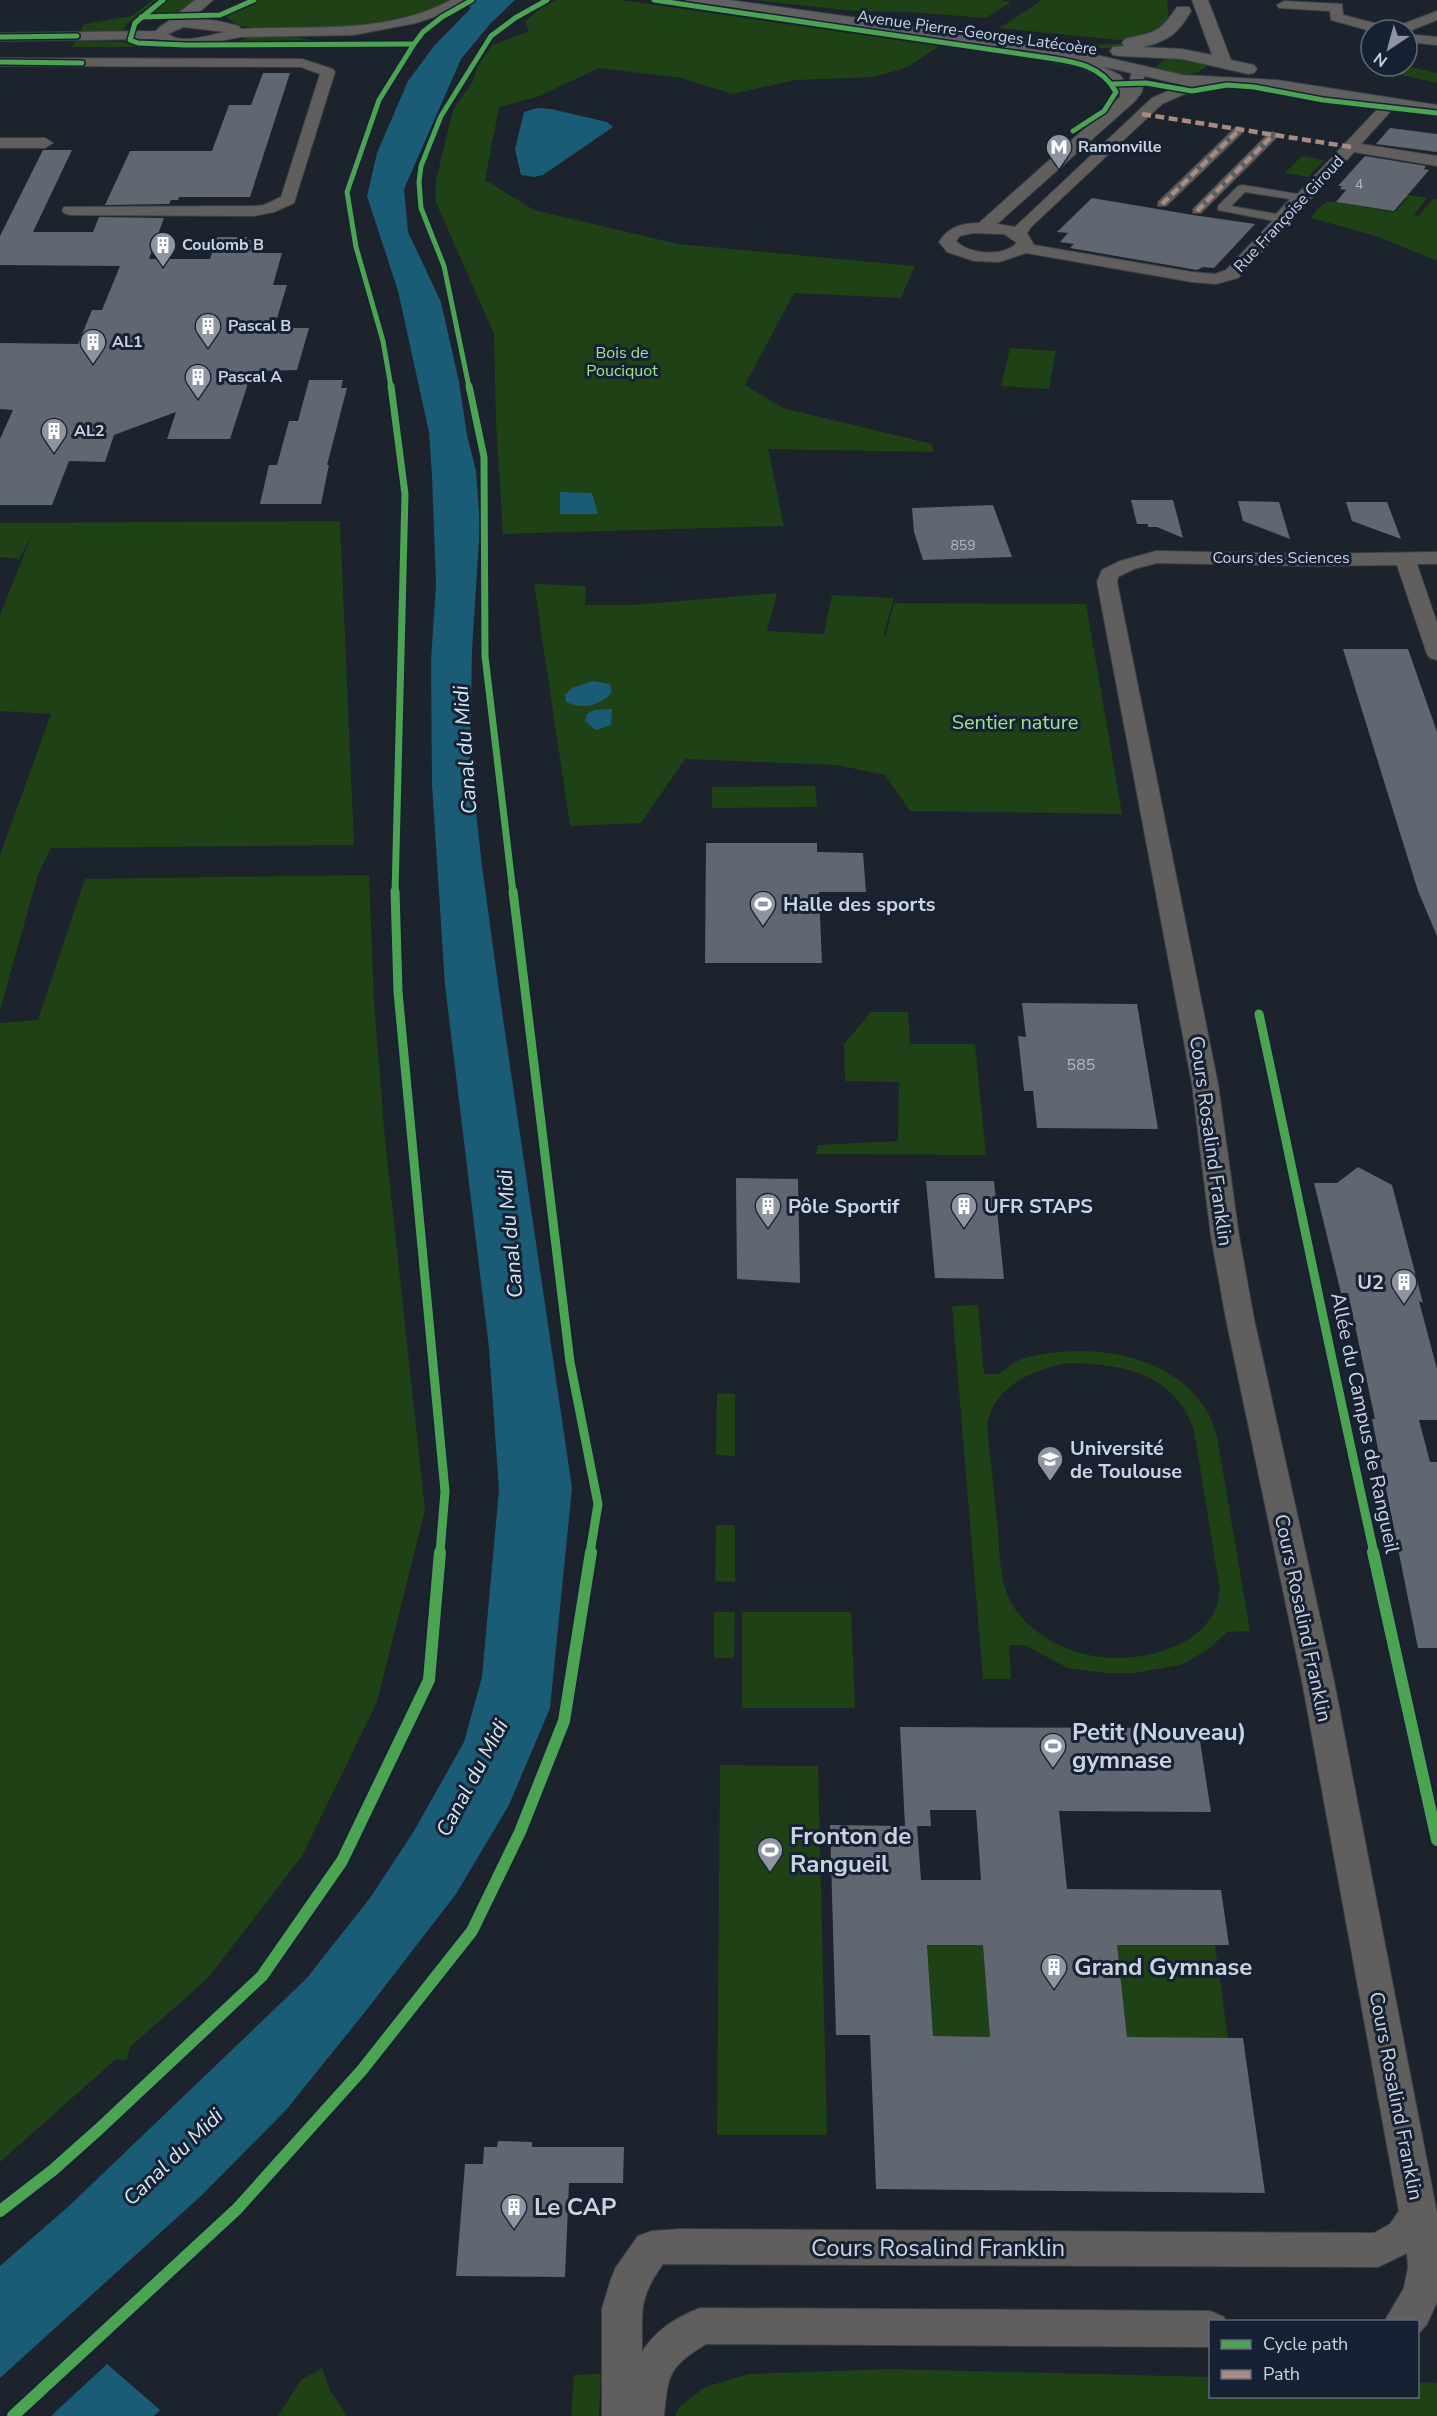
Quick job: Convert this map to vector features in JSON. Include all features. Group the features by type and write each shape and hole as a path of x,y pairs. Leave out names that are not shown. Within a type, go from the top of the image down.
{"main road":[{"name":"Avenue Pierre-Georges Latécoère","path":"692,0 1053,50 1173,78 1202,81"},
{"name":"Avenue Pierre-Georges Latécoère","path":"721,0 1092,49 1161,53 1223,62"},
{"path":"1200,0 1223,62 1220,71 1202,81"},
{"path":"174,25 202,3"},
{"path":"202,3 202,17 217,29"},
{"path":"1138,70 1143,62 1178,44 1187,34 1190,24 1182,6"},
{"path":"801,10 1080,42 1119,44 1145,41 1164,35 1174,27 1182,6"},
{"path":"1223,62 1293,81 1437,105"},
{"path":"1202,81 1277,85 1437,110"}],"street":[{"path":"160,35 163,29 174,25 194,23 217,29 259,32 320,33 372,27 421,17 461,0"},
{"name":"Avenue Pierre-Georges Latécoère","path":"687,0 1064,58 1084,63 1109,74 1118,81 1130,98"},
{"path":"1284,5 1337,7 1336,17 1359,23"},
{"path":"1419,22 1437,15"},
{"path":"1419,39 1437,40 1434,33 1437,15"},
{"path":"0,37 160,35 168,40 186,43 206,41 217,29"},
{"path":"0,62 302,63 328,72 288,200 282,205 254,211 70,210"},
{"path":"1138,70 1136,92 1130,98 984,227 959,231 948,238 947,242 957,251 984,257 1008,255 1021,241 1025,224 1156,101 1202,81"},
{"name":"Rue Françoise Giroud","path":"984,227 1008,230 1021,241 1192,277 1216,279 1227,277 1255,251 1391,103"},
{"path":"1162,204 1239,130"},
{"path":"1197,211 1273,135"},
{"path":"0,142 45,143"},
{"path":"1351,147 1437,161"},
{"path":"1242,188 1298,197 1280,218 1222,208 1242,188"},
{"name":"Cours des Sciences","path":"1178,940 1108,589 1109,574 1127,565 1164,557 1307,560 1437,558"},
{"path":"1406,558 1437,654"},
{"name":"Cours Rosalind Franklin","path":"1178,940 1205,1084 1225,1236 1240,1319 1318,1681 1418,2212 1428,2254 1427,2285 1411,2316 1406,2320"},
{"name":"Cours Rosalind Franklin","path":"622,2416 622,2309 630,2279 652,2248 681,2246 1378,2250 1404,2236 1418,2212"},
{"path":"644,2416 648,2377 666,2348 700,2326 1209,2329"}],"green space":[{"path":"153,0 198,0 184,13 140,16 127,24 123,32 80,32 84,24 131,16"},
{"path":"258,0 454,0 413,15 352,26 255,28 239,25 226,17 231,11"},
{"name":"Bois de Pouciquot","path":"556,0 621,0 939,46 908,67 874,77 796,80 733,94 681,78 599,68 537,97 499,107 485,180 534,210 678,244 915,266 901,298 794,293 745,385 783,408 932,444 934,452 768,449 784,526 503,534 496,424 494,334 435,200 436,180 453,110 473,81 478,65 492,45 529,31 525,22 537,11"},
{"path":"754,0 1000,0 1011,2 986,18 908,12 853,11"},
{"path":"1042,0 1167,0 1169,22 1165,29 1132,39 1118,40 999,28"},
{"path":"928,25 1076,42 1161,45 1124,49 1102,48"},
{"path":"250,35 288,35 318,42 239,42"},
{"path":"75,40 120,42 168,47 72,47"},
{"path":"1171,58 1205,64 1206,67 1195,73 1184,74 1156,67 1164,59"},
{"path":"1419,69 1437,73 1437,83 1415,78 1419,78"},
{"path":"1302,156 1324,160 1308,177 1285,173"},
{"path":"1391,192 1427,198 1414,215 1419,216 1433,199 1437,199 1437,261 1376,236 1311,218 1318,208 1328,201 1395,212 1407,199 1388,195"},
{"path":"1010,348 1056,351 1049,389 1001,386"},
{"path":"340,521 354,845 51,848 38,875 0,1010 0,855 51,714 0,711 0,615 32,535 19,559 0,557 0,523"},
{"name":"Sentier nature","path":"534,584 586,586 585,605 634,605 777,593 767,631 824,634 832,595 894,598 883,636 886,635 894,603 1086,604 1122,814 910,811 885,775 836,765 685,759 641,823 570,826"},
{"path":"815,786 817,807 712,808 712,787"},
{"path":"369,875 374,1001 385,1139 425,1510 377,1702 302,1856 208,1978 130,2047 127,2060 115,2060 0,2162 0,1023 38,1020 85,879"},
{"path":"871,1012 908,1012 910,1044 975,1044 986,1155 816,1154 818,1145 898,1141 899,1082 845,1081 844,1044"},
{"path":"978,1305 984,1374 998,1374 1016,1362 1036,1355 1086,1351 1133,1358 1155,1366 1175,1377 1193,1392 1209,1414 1217,1437 1250,1631 1227,1632 1211,1647 1180,1665 1134,1673 1105,1673 1068,1668 1024,1645 1009,1645 1011,1679 983,1679 952,1306","holes":["1067,1363 1126,1369 1159,1384 1173,1395 1185,1411 1194,1430 1220,1591 1219,1597 1208,1622 1196,1634 1182,1643 1150,1655 1101,1657 1076,1652 1053,1642 1023,1619 1005,1589 987,1425 991,1411 1006,1390 1028,1376"]},
{"path":"717,1393 735,1394 735,1456 716,1455"},
{"path":"716,1525 735,1525 735,1582 715,1581"},
{"path":"714,1612 735,1612 734,1658 714,1658"},
{"path":"742,1612 851,1612 855,1708 742,1708"},
{"path":"720,1765 818,1766 827,2135 717,2135"},
{"path":"927,1945 983,1945 990,2037 933,2036"},
{"path":"1117,1945 1215,1945 1228,2038 1127,2037"},
{"path":"322,2368 330,2390 347,2416 278,2416 301,2380"},
{"path":"892,2369 1209,2377 1209,2398 1419,2398 1419,2382 1437,2383 1437,2416 675,2416 679,2407 705,2387 749,2374"},
{"path":"601,2374 599,2416 571,2416 574,2375"}],"water":[{"name":"Canal du Midi","path":"476,0 515,0 490,24 461,59 404,189 408,232 441,302 476,471 480,524 472,650 470,758 499,991 572,1488 550,1708 509,1805 456,1894 286,2110 203,2194 0,2378 0,2266 69,2206 306,1979 370,1898 414,1831 464,1742 482,1677 499,1490 489,1348 445,985 432,785 431,661 436,584 429,432 398,291 367,196 377,153 408,81 434,46 471,8 468,6"},
{"path":"537,108 607,122 613,127 543,175 534,177 521,175 515,149 524,112"},
{"path":"560,492 592,493 598,514 560,514"},
{"path":"593,681 610,684 612,692 602,701 591,705 579,706 566,702 565,695 572,688"},
{"path":"612,709 611,725 596,730 585,721 587,714 594,710"},
{"path":"107,2364 160,2410 154,2416 51,2416"}],"building":[{"path":"263,73 290,73 250,197 179,197 178,200 171,200 169,204 105,205 130,151 212,151 229,105 251,105"},
{"path":"1390,128 1437,134 1437,152 1376,144"},
{"path":"43,150 72,150 33,232 93,232 99,217 164,218 149,259 210,259 217,237 247,237 246,240 251,240 250,242 258,242 255,253 282,253 273,285 287,285 274,328 309,328 297,370 252,371 230,439 167,439 176,412 114,435 105,462 69,461 52,505 0,505 0,439 13,410 0,409 0,343 78,344 92,310 102,310 120,266 0,265 0,236"},
{"path":"1365,156 1426,166 1424,169 1429,170 1394,211 1336,202 1346,190 1338,186"},
{"path":"1092,198 1255,224 1214,268 1203,267 1197,270 1070,248 1074,244 1060,242 1068,233 1057,232"},
{"path":"309,380 343,380 341,388 347,388 327,465 329,465 321,504 260,504 269,465 277,465 289,421 298,421"},
{"path":"1131,500 1173,500 1183,538 1157,527 1148,527 1148,524 1137,524"},
{"path":"1238,501 1279,502 1290,539 1243,521"},
{"path":"1346,502 1387,502 1401,539 1352,521"},
{"path":"993,505 1012,557 923,560 914,532 912,508"},
{"path":"1343,649 1408,649 1437,732 1437,936 1418,891"},
{"name":"Halle des sports","path":"706,843 817,843 817,852 863,853 866,892 819,892 822,963 705,963"},
{"path":"1022,1003 1137,1004 1158,1129 1037,1128 1033,1091 1024,1091 1018,1036 1026,1037"},
{"name":"U2","path":"1358,1167 1392,1185 1423,1303 1419,1301 1437,1369 1437,1420 1419,1420 1430,1462 1437,1462 1437,1648 1418,1648 1372,1419 1375,1419 1348,1293 1341,1293 1314,1183 1337,1183"},
{"name":"Pôle Sportif","path":"736,1178 798,1179 800,1283 737,1279"},
{"name":"UFR STAPS","path":"926,1181 994,1181 1004,1279 935,1278"},
{"name":"Grand Gymnase","path":"900,1727 1198,1728 1211,1812 1059,1811 1067,1889 1221,1890 1229,1945 1117,1945 1127,2037 1243,2038 1265,2193 876,2189 870,2035 836,2035 830,1825 905,1826","holes":["930,1810 976,1810 981,1880 921,1880 917,1826 931,1826","927,1945 983,1945 990,2037 933,2036"]},
{"name":"Le CAP","path":"498,2141 532,2142 532,2147 624,2147 623,2183 569,2183 565,2277 456,2276 465,2164 483,2164 484,2147 497,2147"}],"marked path":[{"path":"1142,114 1351,147"},
{"path":"1162,204 1239,130"},
{"path":"1197,211 1273,135"}],"cycle path":[{"path":"163,0 135,23 130,40 138,43 186,45 414,44"},
{"path":"141,17 220,15 254,0"},
{"path":"0,2211 53,2170 99,2129 262,1976 342,1861 429,1680 445,1491 398,992 394,872 405,494 396,418 383,341 356,247 347,192 379,100 414,44 423,32 442,17 472,0"},
{"path":"13,2416 237,2209 362,2070 472,1931 520,1832 564,1721 598,1504 570,1362 485,656 484,457 444,266 421,208 419,182 421,166 441,116 491,36 515,18 547,0"},
{"path":"654,0 1084,65 1103,75 1111,82 1116,92 1104,111 1073,131"},
{"path":"0,37 77,36"},
{"path":"0,62 82,63"},
{"path":"1113,84 1146,83 1192,91 1227,85 1254,87 1323,100 1437,113"},
{"name":"Allée du Campus de Rangueil","path":"1259,1014 1308,1237 1322,1319 1437,1840"}],"place":[{"name":"Ramonville","path":"1059,170"},
{"name":"Coulomb B","path":"163,268"},
{"name":"Pascal B","path":"208,349"},
{"name":"AL1","path":"93,365"},
{"name":"Pascal A","path":"198,400"},
{"name":"AL2","path":"54,454"},
{"name":"Halle des sports","path":"763,927"},
{"name":"Pôle Sportif","path":"768,1229"},
{"name":"UFR STAPS","path":"964,1229"},
{"name":"U2","path":"1404,1305"},
{"name":"Université de Toulouse","path":"1050,1482"},
{"name":"Petit (Nouveau) gymnase","path":"1053,1769"},
{"name":"Fronton de Rangueil","path":"770,1873"},
{"name":"Grand Gymnase","path":"1054,1990"},
{"name":"Le CAP","path":"514,2230"}]}
